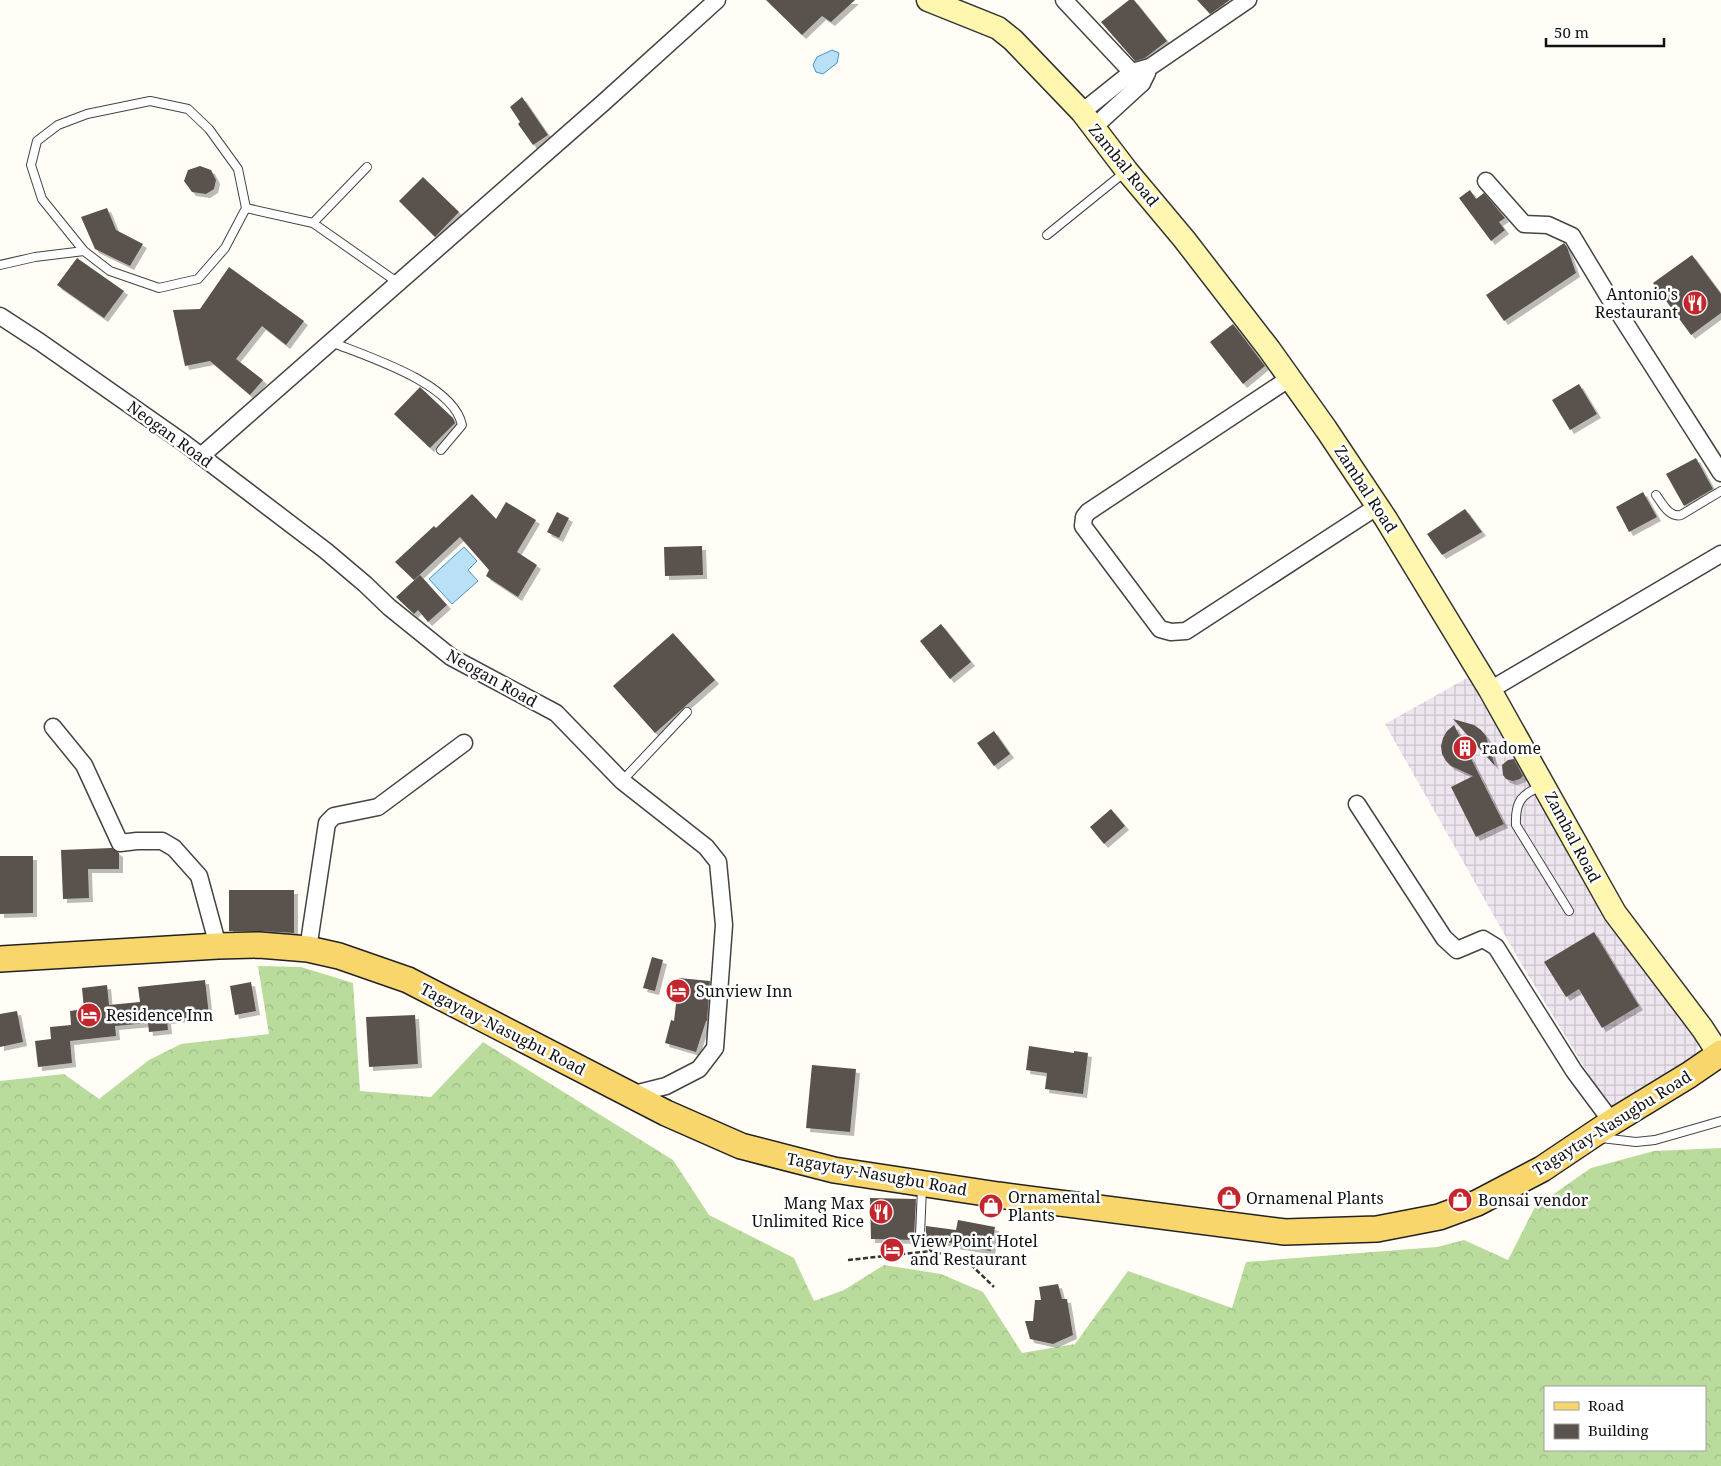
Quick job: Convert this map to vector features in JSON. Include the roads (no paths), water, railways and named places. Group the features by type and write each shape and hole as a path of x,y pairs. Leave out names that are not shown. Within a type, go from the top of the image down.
{"main road":[{"name":"Tagaytay-Nasugbu Road","path":"0,960 260,944 308,949 339,956 408,980 666,1113 742,1146 834,1170 922,1184 1285,1232 1377,1229 1429,1220 1477,1203 1542,1169 1612,1122 1689,1075 1720,1053"}],"street":[{"path":"201,456 603,103 717,0"},
{"name":"Zambal Road","path":"928,0 998,28 1014,40 1088,120 1127,171 1184,239 1290,378 1378,506 1490,690 1615,913 1720,1053"},
{"path":"1064,0 1137,78"},
{"path":"1088,120 1150,66 1248,0"},
{"path":"1486,181 1524,224 1548,225 1572,236 1721,473"},
{"name":"Neogan Road","path":"0,316 55,352 201,456 326,551 366,584 389,607 451,657 556,713 622,781 706,847 718,862 724,925 715,1048 699,1070 666,1086 630,1095"},
{"path":"1290,378 1088,512 1084,516 1083,526 1160,628 1171,632 1186,631 1378,506"},
{"path":"1490,690 1721,554"},
{"path":"53,727 84,765 120,843 162,841 174,848 199,876 218,946"},
{"path":"308,949 327,823 334,816 378,807 464,743"},
{"path":"1357,804 1444,938 1457,950 1483,939 1496,947 1574,1071 1612,1122"}],"lane":[{"path":"150,101 188,109 209,129 238,170 246,208 225,248 198,279 159,288 110,271 84,251 42,199 31,165 37,141 58,125 87,114 150,101"},
{"path":"313,223 366,167"},
{"path":"1047,235 1127,171"},
{"path":"246,208 313,223 397,282"},
{"path":"0,265 35,257 84,251"},
{"path":"330,341 411,375 430,386 457,409 462,425 441,450"},
{"path":"1656,495 1671,514 1676,516 1682,515 1721,491"},
{"path":"622,781 687,712"},
{"path":"1544,785 1522,796 1516,811 1516,824 1569,911"},
{"path":"1591,1137 1636,1142 1655,1140 1721,1121"},
{"path":"920,1235 922,1184"}],"water":[{"path":"832,50 839,53 837,63 823,74 816,72 813,65 817,57"},
{"path":"464,547 477,561 468,570 478,581 452,604 429,579"}],"place":[{"name":"Antonio's Restaurant","path":"1695,303"},
{"name":"radome","path":"1465,748"},
{"name":"Sunview Inn","path":"678,991"},
{"name":"Residence Inn","path":"89,1015"},
{"name":"Ornamenal Plants","path":"1229,1198"},
{"name":"Bonsai vendor","path":"1460,1200"},
{"name":"Ornamental Plants","path":"991,1206"},
{"name":"Mang Max Unlimited Rice","path":"881,1212"},
{"name":"View Point Hotel and Restaurant","path":"892,1250"}]}
